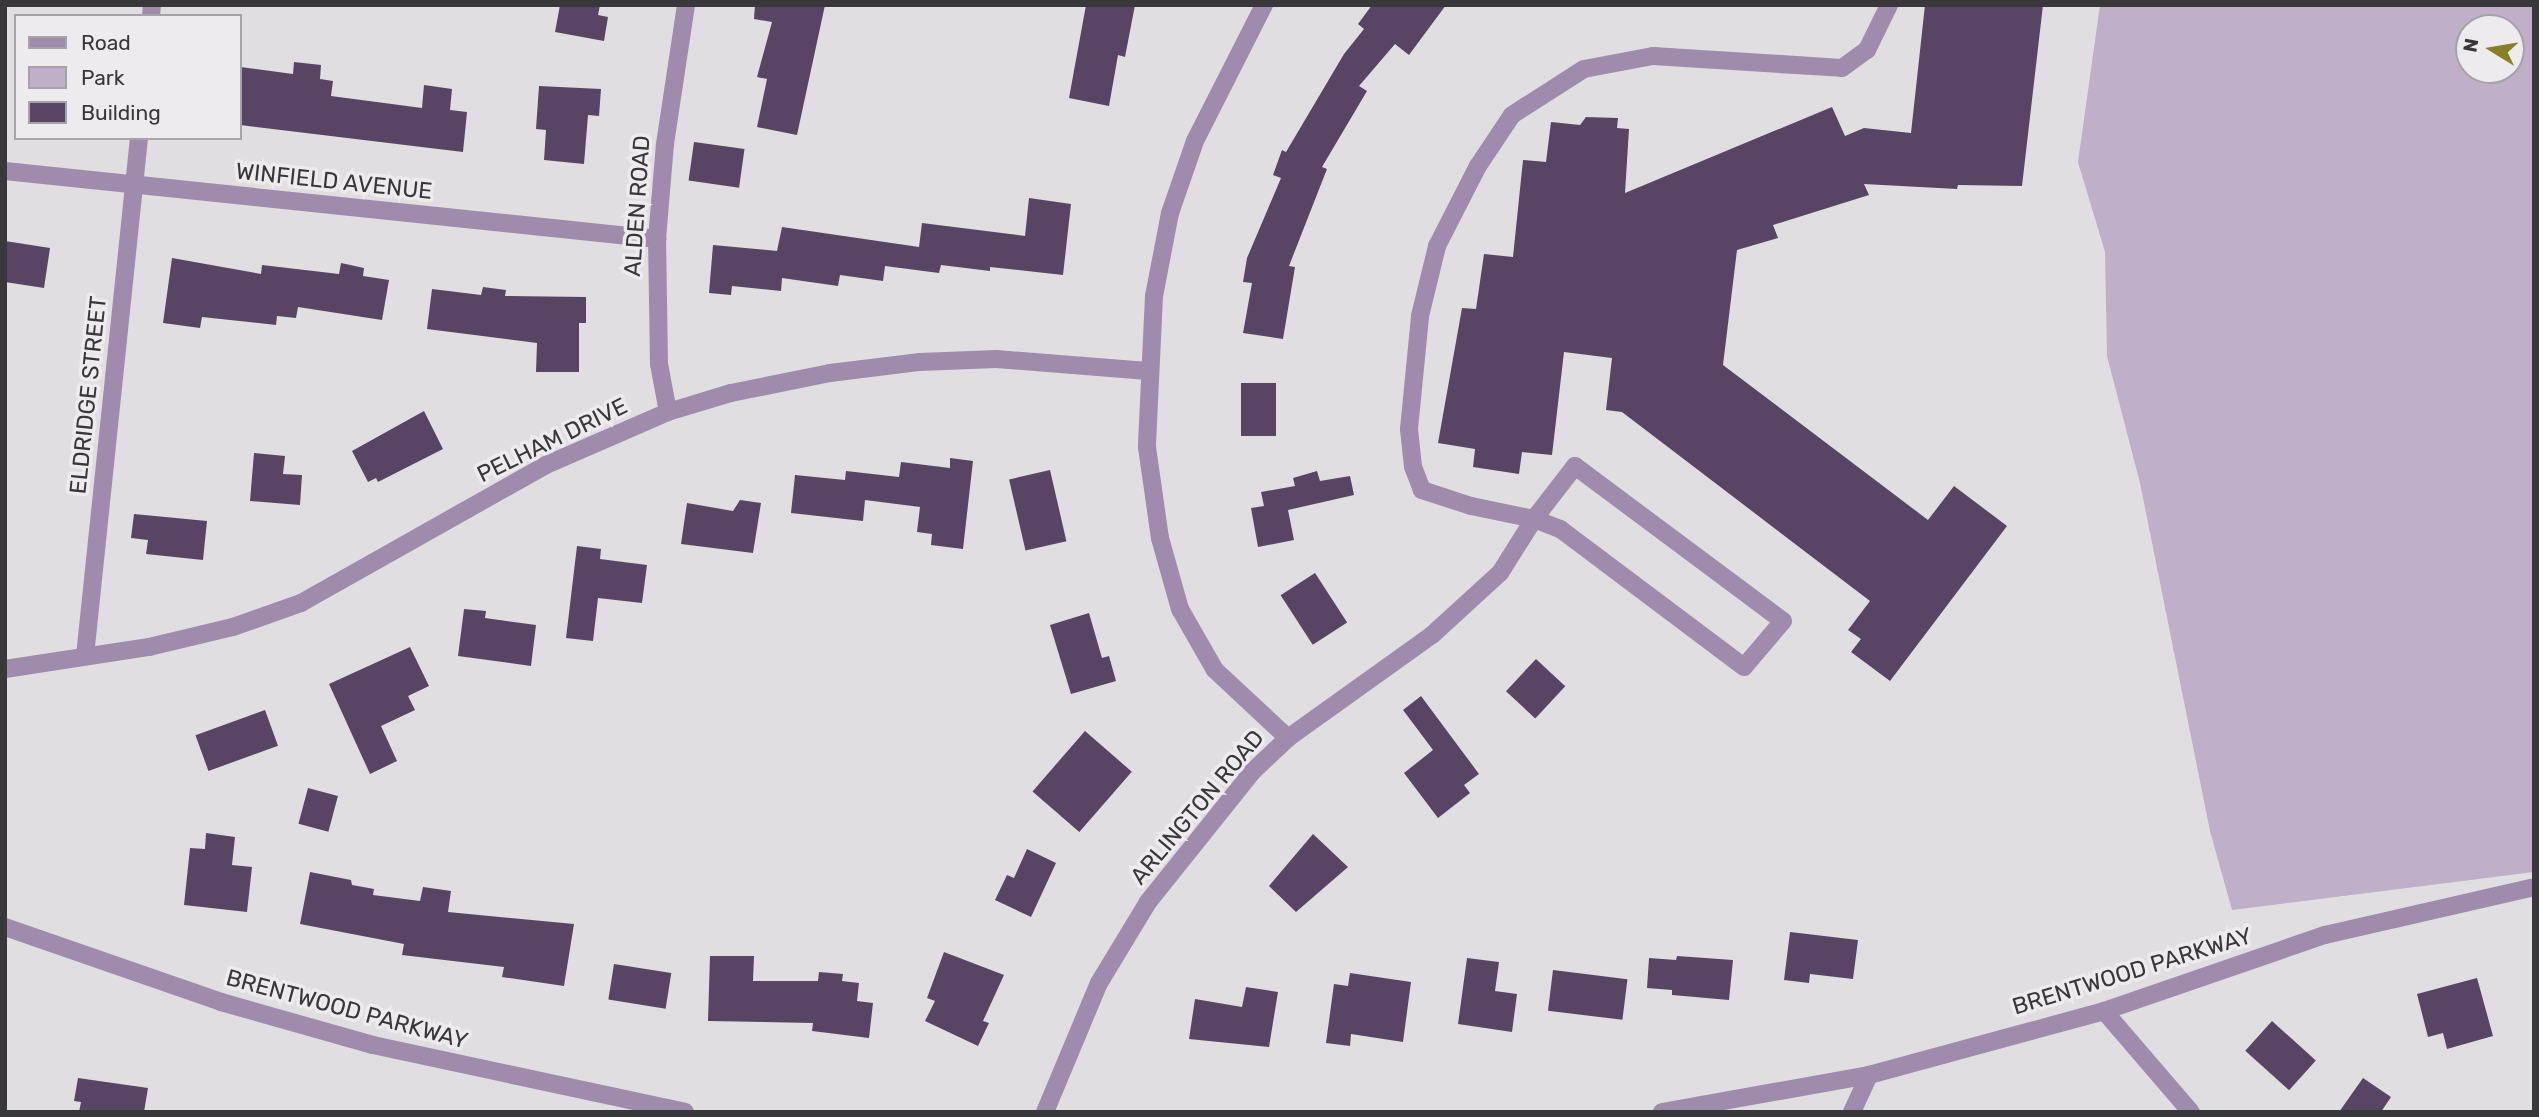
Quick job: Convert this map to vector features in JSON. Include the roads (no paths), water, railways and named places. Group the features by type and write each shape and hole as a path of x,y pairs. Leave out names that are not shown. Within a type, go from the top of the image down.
{"street":[{"name":"ALDEN ROAD","path":"668,411 659,364 657,239 676,56 686,5"},
{"path":"1264,5 1195,141 1170,213 1154,296 1147,371 1147,447 1160,538 1180,609 1215,670 1288,738"},
{"path":"1534,519 1471,506 1422,490 1413,467 1409,429 1420,316 1437,246 1478,166 1512,116 1584,69 1653,56 1842,68 1867,50 1889,5"},
{"name":"ELDRIDGE STREET","path":"85,656 139,140"},
{"name":"WINFIELD AVENUE","path":"5,171 657,239"},
{"name":"PELHAM DRIVE","path":"5,669 233,627 301,603 546,466 668,411 730,393 830,373 920,362 996,359 1147,371"},
{"name":"ARLINGTON ROAD","path":"1045,1112 1099,984 1147,902 1253,771 1288,738 1374,679 1500,573 1534,519 1575,466 1783,621 1744,667 1560,529 1534,519"},
{"name":"BRENTWOOD PARKWAY","path":"1662,1112 1869,1075 2104,1010 2325,935 2534,887"},
{"name":"BRENTWOOD PARKWAY","path":"5,927 221,1002 373,1045 685,1112"},
{"path":"2104,1010 2191,1112"},
{"path":"1852,1112 1869,1075"}]}
